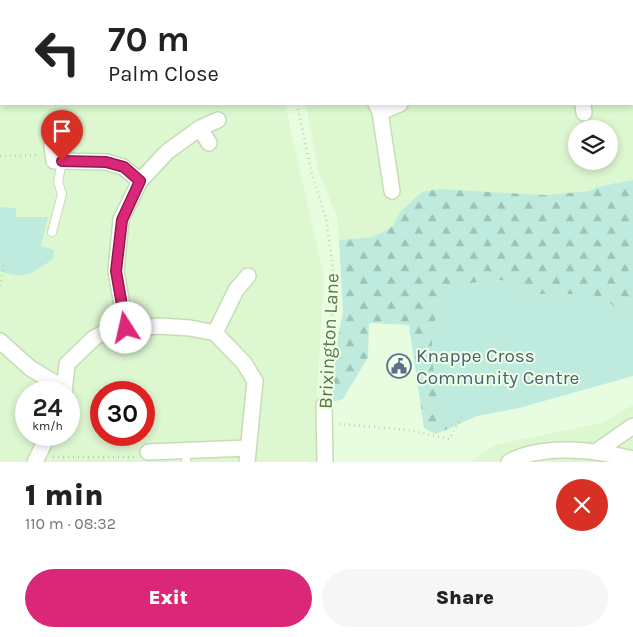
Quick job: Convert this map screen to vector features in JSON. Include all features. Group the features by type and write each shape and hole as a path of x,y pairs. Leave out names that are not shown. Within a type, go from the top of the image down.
{"street":[{"path":"392,191 378,108 394,105"},
{"path":"126,328 116,271 122,220 140,181 167,152 200,128 218,120"},
{"path":"200,128 209,143"},
{"path":"56,154 106,162 124,167 140,181"},
{"path":"215,333 236,290 248,276"},
{"path":"65,381 67,364 94,338 110,330 126,328 190,328 215,333 244,364 255,381 248,455 186,457 148,452"},
{"path":"0,341 30,368 49,381"},
{"name":"Brixington Lane","path":"324,405 325,462"},
{"path":"597,451 633,426"},
{"path":"37,458 43,446"},
{"path":"509,462 516,458 544,452 597,451 633,459"}],"lane":[{"path":"52,232 62,194 58,182 56,154"}],"path":[{"name":"Brixington Lane","path":"297,105 311,171 326,218 335,284 324,405"},
{"path":"0,156 56,154"},
{"path":"0,286 4,265"},
{"path":"325,423 408,430 449,439 463,415"},
{"path":"37,458 138,458 148,452"}],"shaded area":[{"path":"0,105 285,105 324,277 317,395 318,462 0,462"},
{"path":"306,105 633,105 633,180 597,187 590,191 545,195 439,189 401,211 393,226 373,237 339,240 337,218 318,170"},
{"path":"633,405 633,462 471,462 494,445 601,423"}],"green space":[{"path":"633,180 633,314 617,309 603,298 534,294 509,281 492,280 463,285 444,418 448,429 435,434 424,428 409,325 369,323 368,357 343,399 332,402 336,349 343,311 339,240 373,237 393,226 401,211 422,192 439,189 545,195 590,191 597,187"},
{"path":"0,207 16,208 16,217 48,217 41,246 54,250 53,259 29,274 16,275 0,271"},
{"path":"492,280 509,281 534,294 589,294 603,298 617,309 633,314 633,376 519,408 477,416 448,429 438,394 432,352 433,331 438,312 447,297 461,286"}],"place":[{"name":"Knappe Cross Community Centre","path":"399,366"}],"route":[{"path":"62,161 106,162 124,167 140,181 122,220 116,271 126,328"}]}
